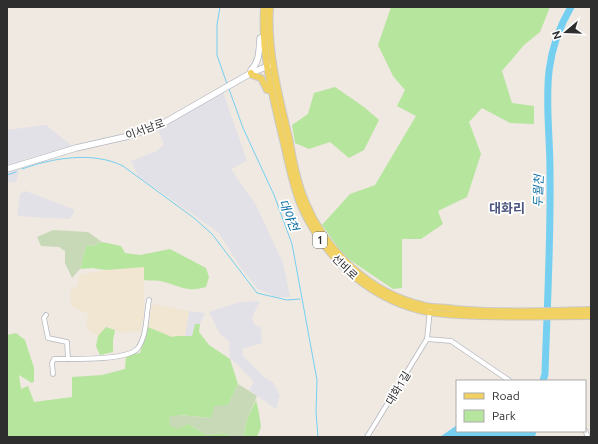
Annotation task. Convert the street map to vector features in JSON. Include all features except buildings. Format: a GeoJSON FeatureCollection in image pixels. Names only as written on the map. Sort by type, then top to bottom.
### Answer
{"type":"FeatureCollection","features":[{"type":"Feature","properties":{"kind":"main road","name":"선비로"},"geometry":{"type":"LineString","coordinates":[[264,7],[263,37],[266,67],[294,183],[302,207],[321,241],[344,268],[363,283],[384,296],[418,310],[430,309],[480,316],[557,313]]}},
{"type":"Feature","properties":{"kind":"main road","name":"선비로"},"geometry":{"type":"LineString","coordinates":[[270,7],[270,33],[273,65],[299,183],[306,203],[319,227],[334,249],[353,269],[376,285],[430,309]]}},
{"type":"Feature","properties":{"kind":"main road"},"geometry":{"type":"LineString","coordinates":[[263,37],[260,38],[259,55],[255,66],[250,70],[252,75],[262,78],[267,90],[271,90]]}},
{"type":"Feature","properties":{"kind":"main road","name":"이서남로"},"geometry":{"type":"LineString","coordinates":[[7,169],[76,148],[129,136],[162,124],[251,73],[273,65]]}},
{"type":"Feature","properties":{"kind":"main road","name":"1"},"geometry":{"type":"LineString","coordinates":[[557,313],[591,310]]}},
{"type":"Feature","properties":{"kind":"main road","name":"1"},"geometry":{"type":"LineString","coordinates":[[557,313],[591,316]]}},
{"type":"Feature","properties":{"kind":"street"},"geometry":{"type":"LineString","coordinates":[[53,374],[52,362],[54,359],[101,359],[132,353],[138,349],[143,337],[149,300]]}},
{"type":"Feature","properties":{"kind":"street","name":"대화1길"},"geometry":{"type":"LineString","coordinates":[[367,437],[427,339],[430,309]]}},
{"type":"Feature","properties":{"kind":"street"},"geometry":{"type":"LineString","coordinates":[[46,315],[44,318],[48,338],[67,342],[68,359]]}},
{"type":"Feature","properties":{"kind":"street"},"geometry":{"type":"LineString","coordinates":[[427,339],[451,341],[509,380]]}},
{"type":"Feature","properties":{"kind":"shaded area"},"geometry":{"type":"Polygon","coordinates":[[[223,92],[247,161],[231,169],[256,205],[283,263],[290,297],[277,297],[258,289],[241,268],[218,232],[138,176],[131,161],[157,151],[164,144],[158,129],[223,92]]]}},
{"type":"Feature","properties":{"kind":"shaded area"},"geometry":{"type":"Polygon","coordinates":[[[46,125],[72,146],[22,160],[16,182],[7,182],[7,130],[46,125]]]}},
{"type":"Feature","properties":{"kind":"shaded area"},"geometry":{"type":"Polygon","coordinates":[[[26,191],[75,210],[70,219],[17,216],[20,194],[26,191]]]}},
{"type":"Feature","properties":{"kind":"shaded area"},"geometry":{"type":"Polygon","coordinates":[[[144,267],[144,315],[140,331],[123,333],[107,327],[98,336],[86,329],[88,314],[71,306],[70,291],[77,286],[80,275],[113,268],[144,267]]]}},
{"type":"Feature","properties":{"kind":"shaded area"},"geometry":{"type":"Polygon","coordinates":[[[260,301],[252,317],[254,324],[261,328],[262,343],[242,349],[243,356],[265,378],[273,382],[280,396],[276,409],[249,390],[254,382],[236,363],[230,359],[229,341],[220,334],[209,312],[240,302],[260,301]]]}},
{"type":"Feature","properties":{"kind":"shaded area"},"geometry":{"type":"Polygon","coordinates":[[[152,304],[189,311],[185,336],[172,338],[148,327],[152,304]]]}},
{"type":"Feature","properties":{"kind":"shaded area"},"geometry":{"type":"Polygon","coordinates":[[[189,311],[205,313],[200,324],[195,324],[192,336],[185,336],[189,311]]]}},
{"type":"Feature","properties":{"kind":"green space"},"geometry":{"type":"Polygon","coordinates":[[[391,7],[550,7],[540,32],[524,45],[502,71],[512,103],[534,106],[534,124],[510,123],[482,108],[469,122],[481,154],[467,197],[438,211],[443,224],[421,239],[402,239],[402,288],[393,289],[344,256],[322,225],[350,194],[375,185],[416,116],[397,106],[405,90],[393,76],[378,45],[391,7]]]}},
{"type":"Feature","properties":{"kind":"green space"},"geometry":{"type":"Polygon","coordinates":[[[335,87],[364,107],[379,120],[364,150],[349,158],[330,142],[309,149],[295,143],[292,125],[308,114],[314,93],[335,87]]]}},
{"type":"Feature","properties":{"kind":"green space"},"geometry":{"type":"Polygon","coordinates":[[[53,230],[88,232],[102,242],[92,246],[86,245],[80,269],[72,278],[65,263],[65,251],[59,247],[41,246],[37,237],[53,230]]]}},
{"type":"Feature","properties":{"kind":"green space"},"geometry":{"type":"Polygon","coordinates":[[[102,242],[121,246],[125,253],[140,255],[170,249],[206,268],[209,277],[206,287],[199,289],[187,289],[160,281],[144,280],[144,267],[106,270],[92,268],[80,269],[86,245],[92,246],[102,242]]]}},
{"type":"Feature","properties":{"kind":"green space"},"geometry":{"type":"Polygon","coordinates":[[[195,324],[200,324],[199,332],[209,345],[230,359],[238,384],[228,405],[211,418],[179,415],[189,424],[206,435],[224,433],[234,437],[7,437],[7,335],[16,333],[25,340],[34,368],[34,381],[32,383],[19,375],[21,389],[28,386],[34,402],[72,397],[72,377],[102,375],[125,369],[126,355],[140,353],[148,327],[172,337],[192,336],[195,324]]]}},
{"type":"Feature","properties":{"kind":"green space"},"geometry":{"type":"Polygon","coordinates":[[[106,327],[115,330],[113,352],[100,355],[96,346],[98,336],[106,327]]]}},
{"type":"Feature","properties":{"kind":"green space"},"geometry":{"type":"Polygon","coordinates":[[[238,384],[257,396],[247,419],[243,437],[231,436],[224,433],[206,435],[189,424],[177,429],[170,426],[169,417],[179,415],[211,418],[214,406],[228,405],[238,384]]]}},
{"type":"Feature","properties":{"kind":"green space"},"geometry":{"type":"Polygon","coordinates":[[[256,400],[261,427],[257,437],[243,437],[247,419],[256,400]]]}},
{"type":"Feature","properties":{"kind":"water"},"geometry":{"type":"Polygon","coordinates":[[[456,426],[456,432],[537,432],[535,436],[545,437],[440,437],[456,426]]]}},
{"type":"Feature","properties":{"kind":"waterway","name":"대야천"},"geometry":{"type":"LineString","coordinates":[[220,7],[217,25],[217,55],[227,84]]}},
{"type":"Feature","properties":{"kind":"waterway","name":"두월천"},"geometry":{"type":"LineString","coordinates":[[543,380],[545,374],[550,223],[550,150],[548,108],[549,68],[553,48],[560,28],[571,7]]}},
{"type":"Feature","properties":{"kind":"waterway","name":"대야천"},"geometry":{"type":"LineString","coordinates":[[229,89],[243,128],[274,195],[292,244],[317,380],[316,412],[318,437]]}},
{"type":"Feature","properties":{"kind":"waterway"},"geometry":{"type":"LineString","coordinates":[[22,169],[59,159],[86,157],[111,161],[123,166],[194,218],[212,234],[257,293],[287,300],[300,299]]}},
{"type":"Feature","properties":{"kind":"waterway"},"geometry":{"type":"LineString","coordinates":[[7,175],[16,172]]}},
{"type":"Feature","properties":{"kind":"district","name":"대화리"},"geometry":{"type":"Point","coordinates":[507,208]}}]}
